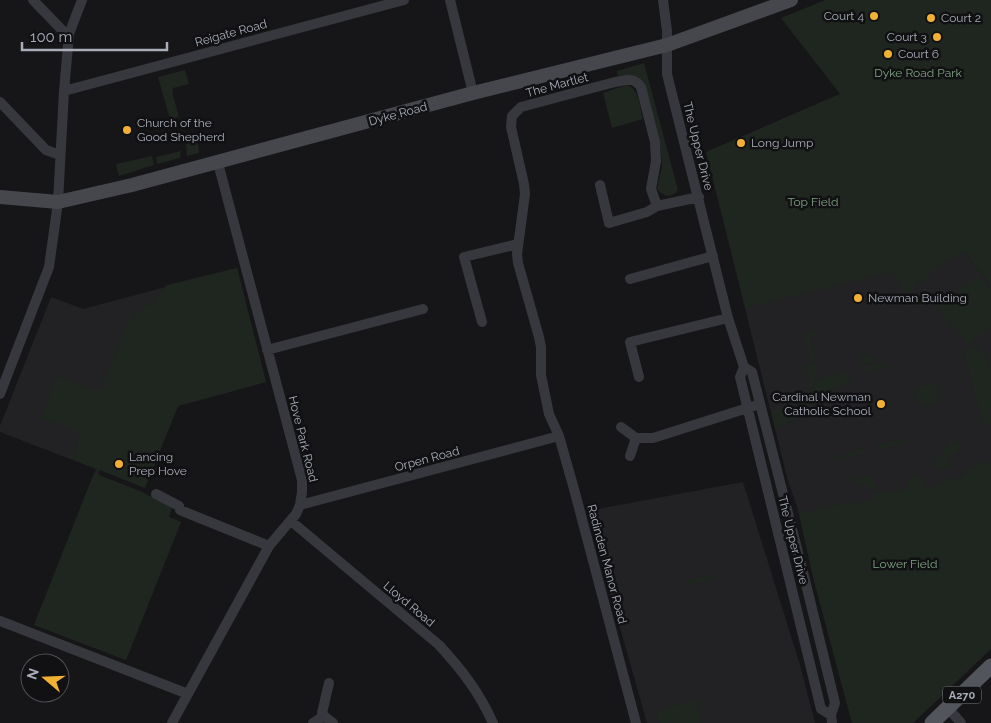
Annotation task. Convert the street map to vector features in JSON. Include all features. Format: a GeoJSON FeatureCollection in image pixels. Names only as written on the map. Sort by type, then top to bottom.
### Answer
{"type":"FeatureCollection","features":[{"type":"Feature","properties":{"kind":"main road","name":"A270"},"geometry":{"type":"LineString","coordinates":[[932,723],[991,666]]}},
{"type":"Feature","properties":{"kind":"street"},"geometry":{"type":"LineString","coordinates":[[33,0],[63,31],[69,34]]}},
{"type":"Feature","properties":{"kind":"street"},"geometry":{"type":"LineString","coordinates":[[0,394],[49,267],[58,202],[69,34],[82,0]]}},
{"type":"Feature","properties":{"kind":"street"},"geometry":{"type":"LineString","coordinates":[[77,16],[87,0]]}},
{"type":"Feature","properties":{"kind":"street","name":"Reigate Road"},"geometry":{"type":"LineString","coordinates":[[64,91],[404,0]]}},
{"type":"Feature","properties":{"kind":"street"},"geometry":{"type":"LineString","coordinates":[[450,0],[473,93]]}},
{"type":"Feature","properties":{"kind":"street","name":"The Upper Drive"},"geometry":{"type":"LineString","coordinates":[[664,0],[668,74],[728,318],[744,367],[740,377],[821,709],[832,719]]}},
{"type":"Feature","properties":{"kind":"street","name":"Dyke Road"},"geometry":{"type":"LineString","coordinates":[[0,198],[58,202],[218,163],[473,93],[667,45],[791,0]]}},
{"type":"Feature","properties":{"kind":"street","name":"The Martlet"},"geometry":{"type":"LineString","coordinates":[[549,414],[541,375],[541,347],[518,263],[518,244],[525,194],[510,121],[516,110],[625,80],[631,79],[638,82],[641,87],[655,142],[656,161],[651,189],[657,206]]}},
{"type":"Feature","properties":{"kind":"street"},"geometry":{"type":"LineString","coordinates":[[0,102],[46,150],[60,155]]}},
{"type":"Feature","properties":{"kind":"street","name":"Hove Park Road"},"geometry":{"type":"LineString","coordinates":[[172,723],[269,546],[291,521],[300,506],[302,492],[302,480],[218,163]]}},
{"type":"Feature","properties":{"kind":"street"},"geometry":{"type":"LineString","coordinates":[[600,185],[609,223],[647,212],[657,206],[698,197]]}},
{"type":"Feature","properties":{"kind":"street"},"geometry":{"type":"LineString","coordinates":[[482,322],[464,257],[518,244]]}},
{"type":"Feature","properties":{"kind":"street"},"geometry":{"type":"LineString","coordinates":[[630,279],[714,256]]}},
{"type":"Feature","properties":{"kind":"street"},"geometry":{"type":"LineString","coordinates":[[267,350],[423,309]]}},
{"type":"Feature","properties":{"kind":"street"},"geometry":{"type":"LineString","coordinates":[[640,377],[630,342],[728,318]]}},
{"type":"Feature","properties":{"kind":"street","name":"The Upper Drive"},"geometry":{"type":"LineString","coordinates":[[744,367],[752,372],[835,703],[832,719]]}},
{"type":"Feature","properties":{"kind":"street"},"geometry":{"type":"LineString","coordinates":[[621,427],[636,438],[653,438],[760,404]]}},
{"type":"Feature","properties":{"kind":"street","name":"Radinden Manor Road"},"geometry":{"type":"LineString","coordinates":[[549,414],[560,436],[636,723]]}},
{"type":"Feature","properties":{"kind":"street","name":"Orpen Road"},"geometry":{"type":"LineString","coordinates":[[300,506],[560,436]]}},
{"type":"Feature","properties":{"kind":"street"},"geometry":{"type":"LineString","coordinates":[[630,456],[636,438]]}},
{"type":"Feature","properties":{"kind":"street"},"geometry":{"type":"LineString","coordinates":[[156,494],[179,506],[180,510],[269,546]]}},
{"type":"Feature","properties":{"kind":"street","name":"Lloyd Road"},"geometry":{"type":"LineString","coordinates":[[291,521],[439,645],[458,665],[482,698],[493,723]]}},
{"type":"Feature","properties":{"kind":"street"},"geometry":{"type":"LineString","coordinates":[[0,622],[188,694]]}},
{"type":"Feature","properties":{"kind":"street"},"geometry":{"type":"LineString","coordinates":[[329,683],[322,711],[324,716],[333,723]]}},
{"type":"Feature","properties":{"kind":"street"},"geometry":{"type":"LineString","coordinates":[[948,708],[961,723]]}},
{"type":"Feature","properties":{"kind":"street"},"geometry":{"type":"LineString","coordinates":[[313,723],[324,716]]}},
{"type":"Feature","properties":{"kind":"shaded area","name":"Cardinal Newman Catholic School"},"geometry":{"type":"Polygon","coordinates":[[[840,94],[991,286],[991,649],[913,723],[852,723],[813,577],[798,510],[788,481],[706,152],[840,94]]]}},
{"type":"Feature","properties":{"kind":"shaded area","name":"Lancing Prep Hove"},"geometry":{"type":"Polygon","coordinates":[[[237,268],[266,382],[178,406],[145,488],[100,470],[94,486],[181,522],[126,660],[34,625],[96,469],[0,432],[0,426],[51,297],[83,309],[237,268]]]}},
{"type":"Feature","properties":{"kind":"shaded area"},"geometry":{"type":"Polygon","coordinates":[[[743,482],[800,665],[815,723],[647,723],[587,511],[743,482]]]}},
{"type":"Feature","properties":{"kind":"green space"},"geometry":{"type":"Polygon","coordinates":[[[825,0],[991,0],[991,286],[964,252],[945,262],[907,294],[891,272],[746,308],[706,152],[840,94],[781,18],[825,0]]]}},
{"type":"Feature","properties":{"kind":"green space"},"geometry":{"type":"Polygon","coordinates":[[[644,63],[678,190],[670,196],[662,194],[657,189],[662,166],[660,143],[645,84],[633,76],[618,76],[617,71],[644,63]]]}},
{"type":"Feature","properties":{"kind":"green space"},"geometry":{"type":"Polygon","coordinates":[[[185,70],[189,84],[173,88],[172,92],[179,117],[170,119],[158,77],[185,70]]]}},
{"type":"Feature","properties":{"kind":"green space"},"geometry":{"type":"Polygon","coordinates":[[[626,85],[634,90],[636,94],[643,119],[612,128],[603,93],[626,85]]]}},
{"type":"Feature","properties":{"kind":"green space"},"geometry":{"type":"Polygon","coordinates":[[[189,141],[198,143],[199,153],[187,156],[186,145],[189,141]]]}},
{"type":"Feature","properties":{"kind":"green space"},"geometry":{"type":"Polygon","coordinates":[[[181,151],[180,158],[157,164],[156,157],[181,151]]]}},
{"type":"Feature","properties":{"kind":"green space"},"geometry":{"type":"Polygon","coordinates":[[[152,156],[154,165],[119,176],[116,164],[152,156]]]}},
{"type":"Feature","properties":{"kind":"green space"},"geometry":{"type":"Polygon","coordinates":[[[237,268],[266,382],[178,406],[145,488],[72,459],[81,433],[41,418],[57,376],[98,391],[102,387],[127,324],[145,306],[151,305],[167,285],[237,268]]]}},
{"type":"Feature","properties":{"kind":"green space"},"geometry":{"type":"Polygon","coordinates":[[[978,275],[991,291],[991,327],[968,345],[937,307],[978,275]]]}},
{"type":"Feature","properties":{"kind":"green space"},"geometry":{"type":"Polygon","coordinates":[[[813,329],[816,335],[810,339],[817,371],[812,390],[817,379],[848,372],[851,384],[807,396],[812,391],[805,366],[812,362],[804,335],[813,329]]]}},
{"type":"Feature","properties":{"kind":"green space"},"geometry":{"type":"Polygon","coordinates":[[[975,344],[991,366],[991,420],[984,427],[964,352],[975,344]]]}},
{"type":"Feature","properties":{"kind":"green space"},"geometry":{"type":"Polygon","coordinates":[[[872,353],[874,361],[861,365],[859,356],[872,353]]]}},
{"type":"Feature","properties":{"kind":"green space"},"geometry":{"type":"Polygon","coordinates":[[[884,362],[885,366],[891,364],[892,366],[863,373],[862,368],[884,362]]]}},
{"type":"Feature","properties":{"kind":"green space"},"geometry":{"type":"Polygon","coordinates":[[[935,383],[938,397],[935,405],[924,407],[918,399],[912,396],[917,394],[915,388],[935,383]]]}},
{"type":"Feature","properties":{"kind":"green space"},"geometry":{"type":"Polygon","coordinates":[[[807,403],[808,413],[791,423],[787,407],[807,403]]]}},
{"type":"Feature","properties":{"kind":"green space"},"geometry":{"type":"Polygon","coordinates":[[[784,408],[788,424],[775,428],[772,411],[784,408]]]}},
{"type":"Feature","properties":{"kind":"green space"},"geometry":{"type":"Polygon","coordinates":[[[902,439],[903,444],[880,450],[873,446],[902,439]]]}},
{"type":"Feature","properties":{"kind":"green space"},"geometry":{"type":"Polygon","coordinates":[[[957,442],[961,448],[948,459],[952,464],[943,471],[937,468],[935,464],[936,459],[947,444],[957,442]]]}},
{"type":"Feature","properties":{"kind":"green space"},"geometry":{"type":"Polygon","coordinates":[[[863,448],[863,453],[843,459],[833,460],[832,458],[863,448]]]}},
{"type":"Feature","properties":{"kind":"green space","name":"Lower Field"},"geometry":{"type":"Polygon","coordinates":[[[979,461],[991,464],[991,649],[913,723],[852,723],[813,577],[799,514],[823,507],[874,500],[872,494],[906,490],[909,479],[918,474],[925,480],[924,491],[953,476],[957,481],[979,461]]]}},
{"type":"Feature","properties":{"kind":"green space"},"geometry":{"type":"Polygon","coordinates":[[[94,473],[140,491],[172,507],[169,517],[181,522],[126,660],[34,625],[94,473]]]}},
{"type":"Feature","properties":{"kind":"green space"},"geometry":{"type":"Polygon","coordinates":[[[855,474],[857,479],[872,475],[876,488],[870,489],[869,486],[850,483],[855,474]]]}},
{"type":"Feature","properties":{"kind":"green space"},"geometry":{"type":"Polygon","coordinates":[[[717,577],[715,580],[703,583],[686,585],[683,583],[694,579],[717,577]]]}},
{"type":"Feature","properties":{"kind":"green space"},"geometry":{"type":"Polygon","coordinates":[[[696,700],[702,723],[659,723],[656,711],[696,700]]]}},
{"type":"Feature","properties":{"kind":"place","name":"Court 4"},"geometry":{"type":"Point","coordinates":[874,16]}},
{"type":"Feature","properties":{"kind":"place","name":"Court 2"},"geometry":{"type":"Point","coordinates":[931,18]}},
{"type":"Feature","properties":{"kind":"place","name":"Court 3"},"geometry":{"type":"Point","coordinates":[937,37]}},
{"type":"Feature","properties":{"kind":"place","name":"Court 6"},"geometry":{"type":"Point","coordinates":[888,54]}},
{"type":"Feature","properties":{"kind":"place","name":"Church of the Good Shepherd"},"geometry":{"type":"Point","coordinates":[127,130]}},
{"type":"Feature","properties":{"kind":"place","name":"Long Jump"},"geometry":{"type":"Point","coordinates":[741,143]}},
{"type":"Feature","properties":{"kind":"place","name":"Newman Building"},"geometry":{"type":"Point","coordinates":[858,298]}},
{"type":"Feature","properties":{"kind":"place","name":"Cardinal Newman Catholic School"},"geometry":{"type":"Point","coordinates":[881,404]}},
{"type":"Feature","properties":{"kind":"place","name":"Lancing Prep Hove"},"geometry":{"type":"Point","coordinates":[119,464]}},
{"type":"Feature","properties":{"kind":"park label","name":"Dyke Road Park"},"geometry":{"type":"Point","coordinates":[918,73]}},
{"type":"Feature","properties":{"kind":"park label","name":"Top Field"},"geometry":{"type":"Point","coordinates":[813,202]}}]}
